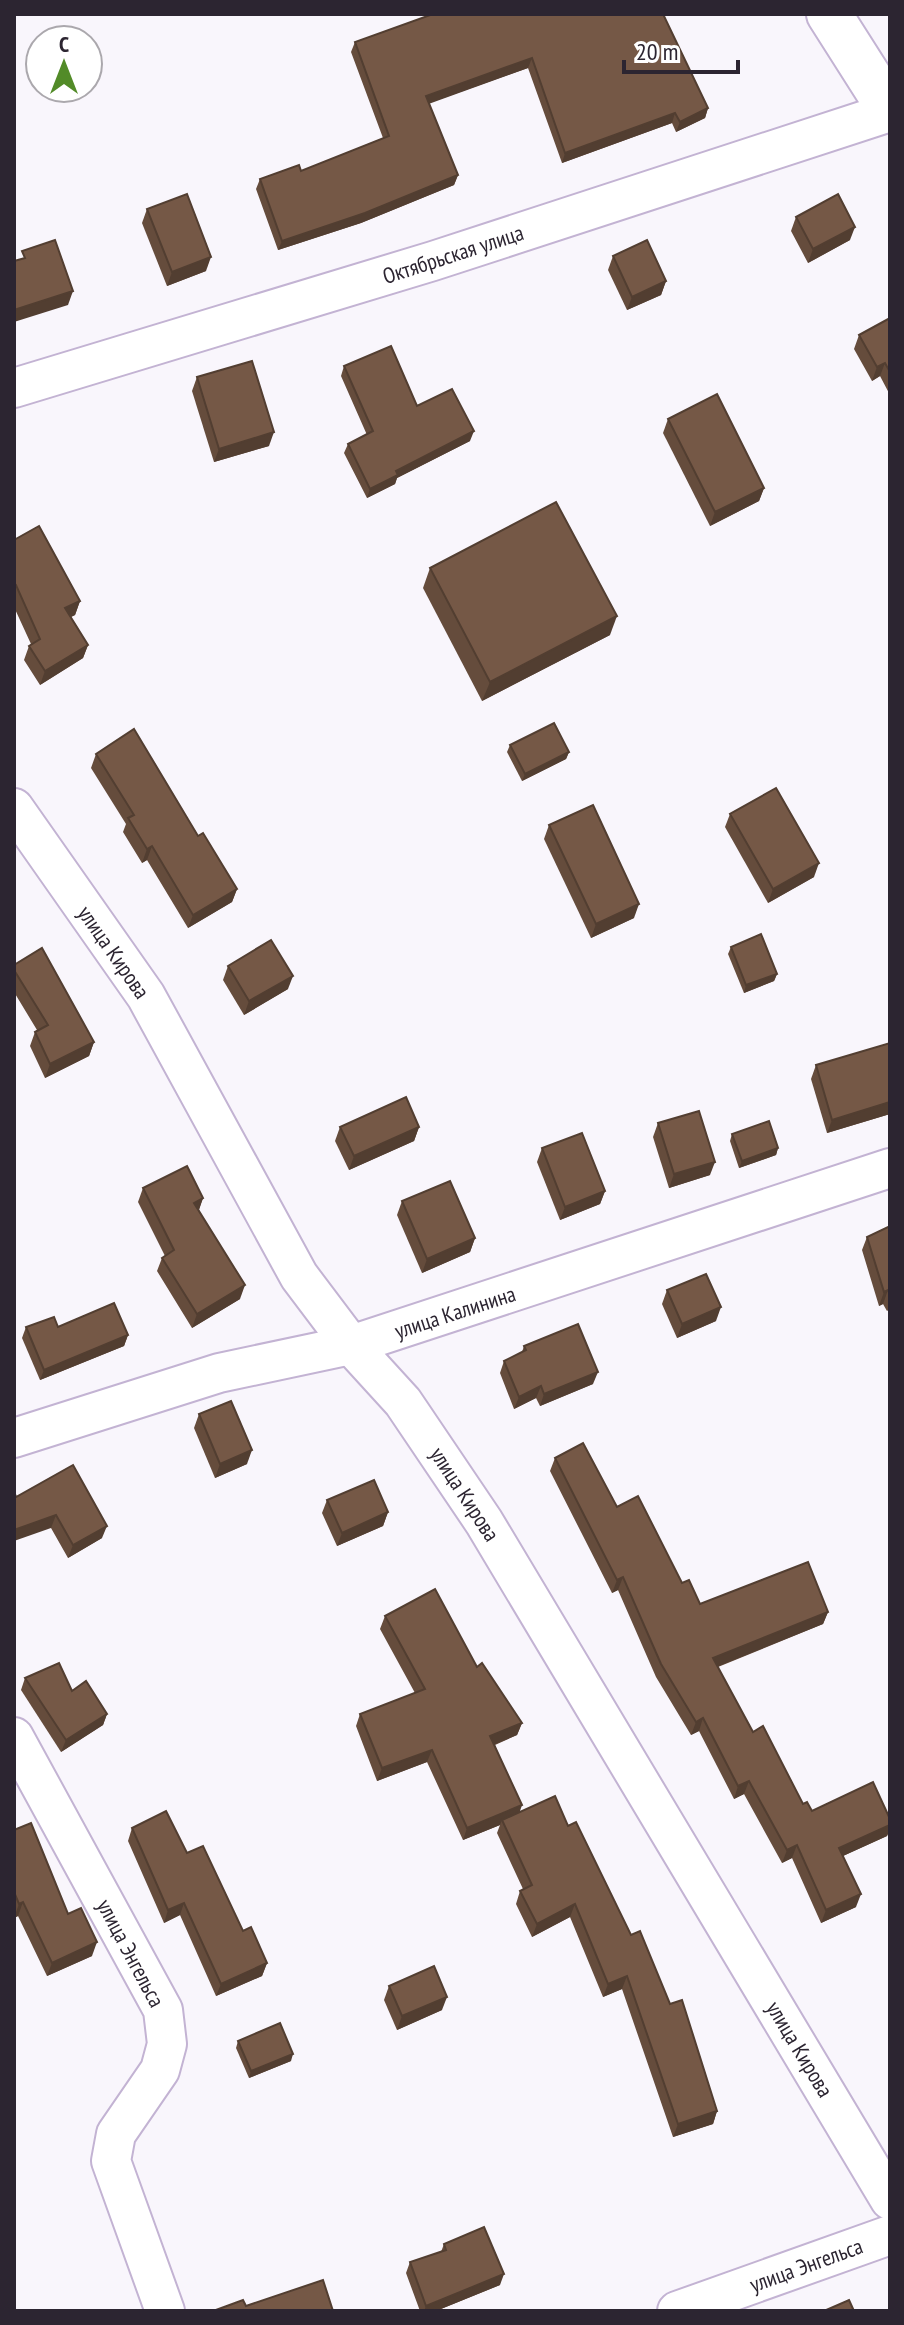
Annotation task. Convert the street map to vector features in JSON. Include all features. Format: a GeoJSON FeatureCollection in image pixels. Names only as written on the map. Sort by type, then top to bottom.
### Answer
{"type":"FeatureCollection","features":[{"type":"Feature","properties":{"kind":"main road"},"geometry":{"type":"LineString","coordinates":[[829,14],[890,111]]}},
{"type":"Feature","properties":{"kind":"street","name":"Октябрьская улица"},"geometry":{"type":"LineString","coordinates":[[14,388],[433,261],[890,111]]}},
{"type":"Feature","properties":{"kind":"street","name":"улица Кирова"},"geometry":{"type":"LineString","coordinates":[[14,808],[146,996],[299,1276],[351,1345],[403,1402],[484,1522],[890,2200]]}},
{"type":"Feature","properties":{"kind":"street","name":"улица Калинина"},"geometry":{"type":"LineString","coordinates":[[14,1438],[219,1373],[351,1345],[890,1168]]}},
{"type":"Feature","properties":{"kind":"street","name":"улица Энгельса"},"geometry":{"type":"LineString","coordinates":[[14,1737],[163,2010],[167,2044],[160,2070],[116,2134],[111,2161],[165,2311]]}},
{"type":"Feature","properties":{"kind":"street","name":"улица Энгельса"},"geometry":{"type":"LineString","coordinates":[[677,2311],[890,2235]]}},
{"type":"Feature","properties":{"kind":"building"},"geometry":{"type":"Polygon","coordinates":[[[433,14],[663,14],[708,108],[680,122],[675,113],[565,153],[532,58],[426,96],[458,175],[365,213],[282,241],[260,179],[299,165],[301,171],[389,136],[355,42],[433,14]]]}},
{"type":"Feature","properties":{"kind":"building"},"geometry":{"type":"Polygon","coordinates":[[[187,194],[211,257],[172,272],[147,209],[187,194]]]}},
{"type":"Feature","properties":{"kind":"building"},"geometry":{"type":"Polygon","coordinates":[[[838,194],[855,227],[813,249],[796,217],[838,194]]]}},
{"type":"Feature","properties":{"kind":"building"},"geometry":{"type":"Polygon","coordinates":[[[55,240],[73,291],[14,310],[14,261],[25,258],[22,251],[55,240]]]}},
{"type":"Feature","properties":{"kind":"building"},"geometry":{"type":"Polygon","coordinates":[[[647,240],[666,281],[632,297],[613,256],[647,240]]]}},
{"type":"Feature","properties":{"kind":"building"},"geometry":{"type":"Polygon","coordinates":[[[890,318],[890,372],[885,363],[877,367],[859,335],[890,318]]]}},
{"type":"Feature","properties":{"kind":"building"},"geometry":{"type":"Polygon","coordinates":[[[391,346],[417,406],[452,389],[474,431],[396,471],[398,475],[370,489],[348,444],[373,431],[344,366],[391,346]]]}},
{"type":"Feature","properties":{"kind":"building"},"geometry":{"type":"Polygon","coordinates":[[[252,361],[274,432],[219,449],[197,377],[252,361]]]}},
{"type":"Feature","properties":{"kind":"building"},"geometry":{"type":"Polygon","coordinates":[[[717,394],[764,488],[715,512],[668,419],[717,394]]]}},
{"type":"Feature","properties":{"kind":"building"},"geometry":{"type":"Polygon","coordinates":[[[556,502],[617,616],[490,682],[430,568],[556,502]]]}},
{"type":"Feature","properties":{"kind":"building"},"geometry":{"type":"Polygon","coordinates":[[[39,526],[80,601],[65,608],[88,645],[45,671],[29,646],[40,639],[14,586],[14,540],[39,526]]]}},
{"type":"Feature","properties":{"kind":"building"},"geometry":{"type":"Polygon","coordinates":[[[554,723],[569,752],[525,774],[510,745],[554,723]]]}},
{"type":"Feature","properties":{"kind":"building"},"geometry":{"type":"Polygon","coordinates":[[[134,729],[198,836],[203,833],[237,889],[193,915],[152,846],[147,849],[128,818],[134,815],[96,754],[134,729]]]}},
{"type":"Feature","properties":{"kind":"building"},"geometry":{"type":"Polygon","coordinates":[[[776,788],[819,863],[773,889],[730,814],[776,788]]]}},
{"type":"Feature","properties":{"kind":"building"},"geometry":{"type":"Polygon","coordinates":[[[593,805],[639,904],[596,924],[549,825],[593,805]]]}},
{"type":"Feature","properties":{"kind":"building"},"geometry":{"type":"Polygon","coordinates":[[[761,934],[777,974],[746,985],[731,947],[761,934]]]}},
{"type":"Feature","properties":{"kind":"building"},"geometry":{"type":"Polygon","coordinates":[[[271,940],[293,976],[249,1001],[228,966],[271,940]]]}},
{"type":"Feature","properties":{"kind":"building"},"geometry":{"type":"Polygon","coordinates":[[[42,948],[94,1042],[50,1064],[35,1032],[48,1025],[14,970],[14,965],[42,948]]]}},
{"type":"Feature","properties":{"kind":"building"},"geometry":{"type":"Polygon","coordinates":[[[890,1043],[890,1102],[832,1120],[816,1065],[890,1043]]]}},
{"type":"Feature","properties":{"kind":"building"},"geometry":{"type":"Polygon","coordinates":[[[406,1097],[419,1127],[354,1156],[340,1127],[406,1097]]]}},
{"type":"Feature","properties":{"kind":"building"},"geometry":{"type":"Polygon","coordinates":[[[699,1111],[715,1162],[674,1174],[658,1123],[699,1111]]]}},
{"type":"Feature","properties":{"kind":"building"},"geometry":{"type":"Polygon","coordinates":[[[769,1121],[778,1148],[742,1161],[732,1134],[769,1121]]]}},
{"type":"Feature","properties":{"kind":"building"},"geometry":{"type":"Polygon","coordinates":[[[582,1133],[605,1191],[565,1207],[542,1148],[582,1133]]]}},
{"type":"Feature","properties":{"kind":"building"},"geometry":{"type":"Polygon","coordinates":[[[187,1166],[203,1198],[194,1203],[245,1285],[197,1314],[162,1258],[174,1250],[143,1188],[187,1166]]]}},
{"type":"Feature","properties":{"kind":"building"},"geometry":{"type":"Polygon","coordinates":[[[450,1181],[475,1238],[427,1259],[402,1201],[450,1181]]]}},
{"type":"Feature","properties":{"kind":"building"},"geometry":{"type":"Polygon","coordinates":[[[890,1226],[890,1294],[888,1290],[884,1292],[867,1237],[890,1226]]]}},
{"type":"Feature","properties":{"kind":"building"},"geometry":{"type":"Polygon","coordinates":[[[706,1274],[721,1307],[682,1324],[667,1290],[706,1274]]]}},
{"type":"Feature","properties":{"kind":"building"},"geometry":{"type":"Polygon","coordinates":[[[114,1303],[128,1335],[44,1370],[26,1327],[54,1317],[58,1327],[114,1303]]]}},
{"type":"Feature","properties":{"kind":"building"},"geometry":{"type":"Polygon","coordinates":[[[578,1324],[598,1372],[544,1394],[541,1386],[519,1397],[504,1361],[526,1350],[524,1346],[578,1324]]]}},
{"type":"Feature","properties":{"kind":"building"},"geometry":{"type":"Polygon","coordinates":[[[231,1401],[252,1450],[220,1464],[199,1414],[231,1401]]]}},
{"type":"Feature","properties":{"kind":"building"},"geometry":{"type":"Polygon","coordinates":[[[583,1443],[617,1507],[638,1496],[682,1583],[689,1580],[700,1604],[808,1562],[828,1612],[713,1658],[753,1732],[763,1726],[803,1804],[807,1802],[812,1811],[873,1782],[890,1825],[839,1848],[861,1894],[826,1910],[797,1845],[787,1850],[749,1781],[738,1786],[703,1718],[696,1722],[661,1664],[623,1577],[617,1580],[555,1458],[583,1443]]]}},
{"type":"Feature","properties":{"kind":"building"},"geometry":{"type":"Polygon","coordinates":[[[73,1465],[107,1526],[73,1545],[56,1515],[14,1530],[14,1491],[16,1497],[73,1465]]]}},
{"type":"Feature","properties":{"kind":"building"},"geometry":{"type":"Polygon","coordinates":[[[374,1480],[388,1512],[342,1533],[327,1500],[374,1480]]]}},
{"type":"Feature","properties":{"kind":"building"},"geometry":{"type":"Polygon","coordinates":[[[435,1589],[477,1667],[482,1663],[522,1723],[490,1736],[522,1805],[467,1828],[432,1750],[382,1768],[360,1714],[425,1689],[385,1616],[435,1589]]]}},
{"type":"Feature","properties":{"kind":"building"},"geometry":{"type":"Polygon","coordinates":[[[59,1663],[72,1691],[86,1681],[107,1714],[66,1740],[25,1678],[59,1663]]]}},
{"type":"Feature","properties":{"kind":"building"},"geometry":{"type":"Polygon","coordinates":[[[555,1796],[568,1826],[576,1822],[631,1935],[640,1931],[670,2004],[682,2000],[717,2111],[678,2124],[627,1976],[608,1984],[575,1904],[537,1924],[520,1891],[532,1885],[502,1820],[555,1796]]]}},
{"type":"Feature","properties":{"kind":"building"},"geometry":{"type":"Polygon","coordinates":[[[166,1811],[187,1853],[203,1846],[243,1931],[251,1927],[267,1963],[221,1984],[184,1903],[168,1910],[132,1828],[166,1811]]]}},
{"type":"Feature","properties":{"kind":"building"},"geometry":{"type":"Polygon","coordinates":[[[31,1823],[68,1914],[81,1908],[97,1942],[52,1963],[23,1902],[19,1904],[14,1892],[14,1830],[31,1823]]]}},
{"type":"Feature","properties":{"kind":"building"},"geometry":{"type":"Polygon","coordinates":[[[434,1966],[447,1997],[402,2016],[389,1986],[434,1966]]]}},
{"type":"Feature","properties":{"kind":"building"},"geometry":{"type":"Polygon","coordinates":[[[280,2023],[293,2054],[251,2071],[238,2041],[280,2023]]]}},
{"type":"Feature","properties":{"kind":"building"},"geometry":{"type":"Polygon","coordinates":[[[484,2227],[504,2274],[426,2306],[410,2262],[446,2250],[444,2244],[484,2227]]]}},
{"type":"Feature","properties":{"kind":"building"},"geometry":{"type":"Polygon","coordinates":[[[323,2280],[333,2311],[216,2310],[243,2300],[246,2306],[323,2280]]]}},
{"type":"Feature","properties":{"kind":"building"},"geometry":{"type":"Polygon","coordinates":[[[849,2300],[854,2311],[824,2311],[849,2300]]]}}]}
